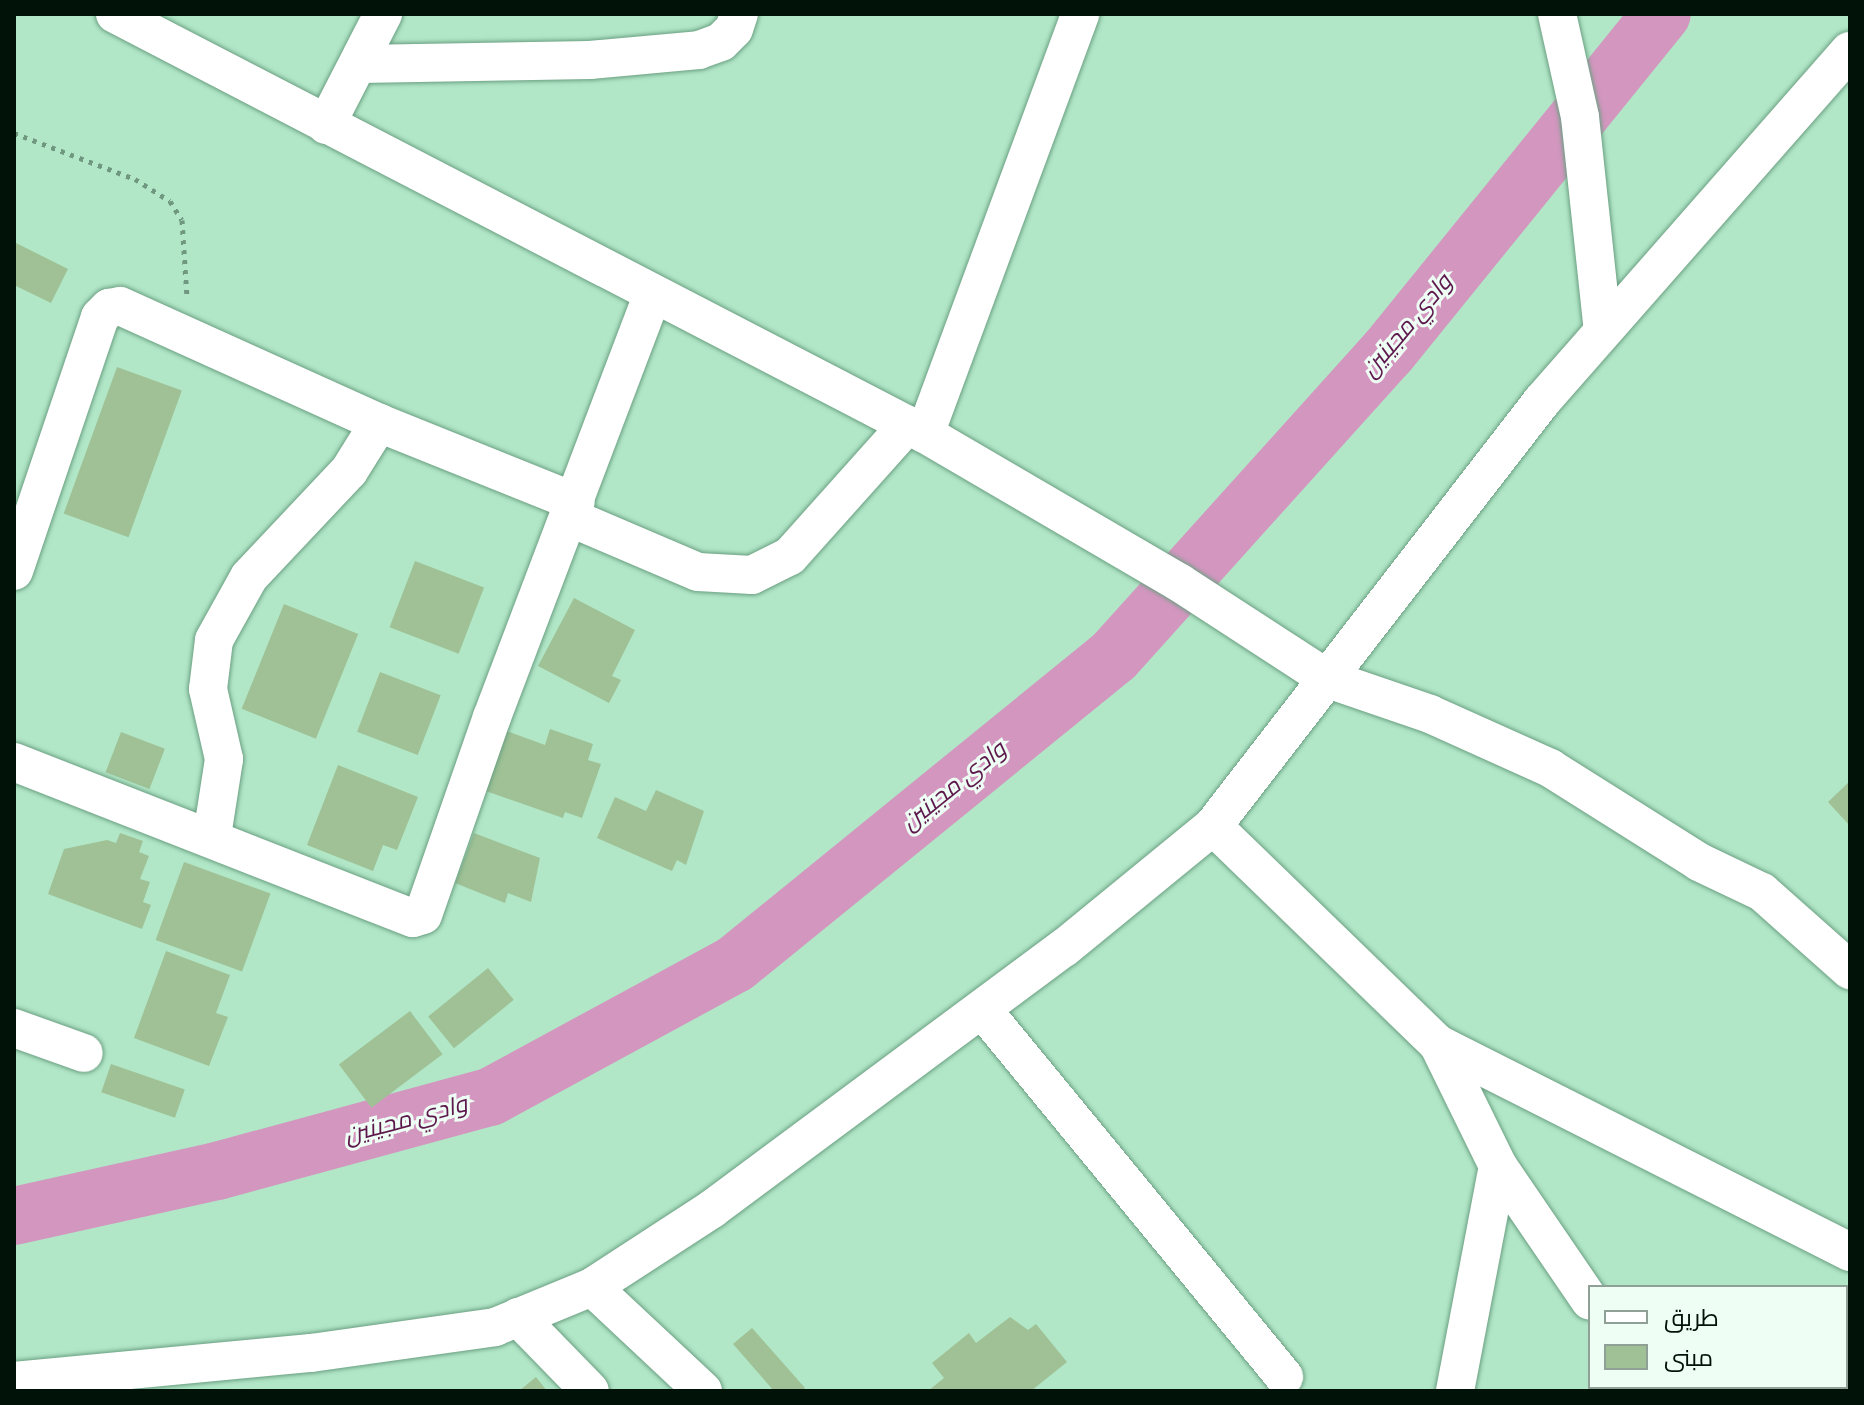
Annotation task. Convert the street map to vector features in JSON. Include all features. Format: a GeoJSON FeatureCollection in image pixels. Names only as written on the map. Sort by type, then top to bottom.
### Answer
{"type":"FeatureCollection","features":[{"type":"Feature","properties":{"kind":"street"},"geometry":{"type":"LineString","coordinates":[[115,14],[652,295],[916,429],[1180,583],[1328,679],[1430,714],[1550,768],[1699,862],[1762,892],[1850,970]]}},
{"type":"Feature","properties":{"kind":"street"},"geometry":{"type":"LineString","coordinates":[[326,125],[383,14]]}},
{"type":"Feature","properties":{"kind":"street"},"geometry":{"type":"LineString","coordinates":[[360,64],[590,60],[699,50],[721,42],[734,29],[739,14]]}},
{"type":"Feature","properties":{"kind":"street"},"geometry":{"type":"LineString","coordinates":[[14,571],[25,492],[100,317],[120,306],[573,509],[698,572],[752,575],[790,556],[916,429],[1080,14]]}},
{"type":"Feature","properties":{"kind":"street"},"geometry":{"type":"LineString","coordinates":[[1557,14],[1580,117],[1603,331]]}},
{"type":"Feature","properties":{"kind":"street"},"geometry":{"type":"LineString","coordinates":[[14,1381],[311,1353],[495,1327],[592,1287],[712,1209],[982,1009],[1213,826],[1542,401],[1850,51]]}},
{"type":"Feature","properties":{"kind":"street"},"geometry":{"type":"LineString","coordinates":[[14,762],[212,836],[413,918],[423,915],[652,295]]}},
{"type":"Feature","properties":{"kind":"street"},"geometry":{"type":"LineString","coordinates":[[212,836],[224,759],[208,689],[214,640],[249,577],[349,471],[379,423]]}},
{"type":"Feature","properties":{"kind":"street"},"geometry":{"type":"LineString","coordinates":[[1213,826],[1438,1044],[1850,1252]]}},
{"type":"Feature","properties":{"kind":"street"},"geometry":{"type":"LineString","coordinates":[[982,1009],[1282,1386]]}},
{"type":"Feature","properties":{"kind":"street"},"geometry":{"type":"LineString","coordinates":[[14,1028],[84,1053]]}},
{"type":"Feature","properties":{"kind":"street"},"geometry":{"type":"LineString","coordinates":[[1438,1044],[1498,1166],[1588,1298]]}},
{"type":"Feature","properties":{"kind":"street"},"geometry":{"type":"LineString","coordinates":[[1455,1391],[1498,1166]]}},
{"type":"Feature","properties":{"kind":"street"},"geometry":{"type":"LineString","coordinates":[[592,1287],[703,1391]]}},
{"type":"Feature","properties":{"kind":"street"},"geometry":{"type":"LineString","coordinates":[[518,1317],[590,1391]]}},
{"type":"Feature","properties":{"kind":"path"},"geometry":{"type":"LineString","coordinates":[[14,133],[135,179],[170,201],[182,220],[187,258],[186,334]]}},
{"type":"Feature","properties":{"kind":"building"},"geometry":{"type":"Polygon","coordinates":[[[14,242],[68,269],[51,303],[14,285],[14,242]]]}},
{"type":"Feature","properties":{"kind":"building"},"geometry":{"type":"Polygon","coordinates":[[[117,367],[182,391],[128,537],[64,514],[117,367]]]}},
{"type":"Feature","properties":{"kind":"building"},"geometry":{"type":"Polygon","coordinates":[[[415,561],[484,588],[459,654],[390,627],[415,561]]]}},
{"type":"Feature","properties":{"kind":"building"},"geometry":{"type":"Polygon","coordinates":[[[574,598],[635,630],[612,676],[621,680],[609,703],[538,666],[574,598]]]}},
{"type":"Feature","properties":{"kind":"building"},"geometry":{"type":"Polygon","coordinates":[[[284,604],[358,634],[316,739],[242,709],[284,604]]]}},
{"type":"Feature","properties":{"kind":"building"},"geometry":{"type":"Polygon","coordinates":[[[380,672],[441,695],[418,755],[357,732],[380,672]]]}},
{"type":"Feature","properties":{"kind":"building"},"geometry":{"type":"Polygon","coordinates":[[[498,728],[545,745],[550,729],[593,744],[588,760],[601,764],[582,818],[565,812],[563,818],[477,788],[498,728]]]}},
{"type":"Feature","properties":{"kind":"building"},"geometry":{"type":"Polygon","coordinates":[[[121,732],[165,749],[149,789],[106,772],[121,732]]]}},
{"type":"Feature","properties":{"kind":"building"},"geometry":{"type":"Polygon","coordinates":[[[338,765],[418,797],[397,850],[383,845],[373,871],[307,845],[338,765]]]}},
{"type":"Feature","properties":{"kind":"building"},"geometry":{"type":"Polygon","coordinates":[[[1850,781],[1850,826],[1828,802],[1850,781]]]}},
{"type":"Feature","properties":{"kind":"building"},"geometry":{"type":"Polygon","coordinates":[[[656,790],[704,811],[686,865],[677,860],[672,871],[597,838],[615,797],[646,811],[656,790]]]}},
{"type":"Feature","properties":{"kind":"building"},"geometry":{"type":"Polygon","coordinates":[[[120,833],[143,841],[139,852],[149,856],[140,879],[150,882],[143,902],[151,905],[142,929],[48,894],[64,849],[107,840],[116,843],[120,833]]]}},
{"type":"Feature","properties":{"kind":"building"},"geometry":{"type":"Polygon","coordinates":[[[474,833],[540,858],[531,902],[508,893],[505,903],[455,883],[474,833]]]}},
{"type":"Feature","properties":{"kind":"building"},"geometry":{"type":"Polygon","coordinates":[[[184,862],[270,893],[242,971],[156,940],[184,862]]]}},
{"type":"Feature","properties":{"kind":"building"},"geometry":{"type":"Polygon","coordinates":[[[166,951],[230,975],[216,1013],[228,1017],[209,1066],[134,1038],[166,951]]]}},
{"type":"Feature","properties":{"kind":"building"},"geometry":{"type":"Polygon","coordinates":[[[488,968],[514,1000],[454,1048],[428,1016],[488,968]]]}},
{"type":"Feature","properties":{"kind":"building"},"geometry":{"type":"Polygon","coordinates":[[[410,1011],[442,1054],[371,1108],[339,1065],[410,1011]]]}},
{"type":"Feature","properties":{"kind":"building"},"geometry":{"type":"Polygon","coordinates":[[[111,1064],[185,1089],[175,1118],[101,1092],[111,1064]]]}},
{"type":"Feature","properties":{"kind":"building"},"geometry":{"type":"Polygon","coordinates":[[[1010,1317],[1028,1330],[1036,1324],[1067,1362],[1031,1391],[928,1391],[944,1378],[932,1363],[969,1333],[976,1343],[1010,1317]]]}},
{"type":"Feature","properties":{"kind":"building"},"geometry":{"type":"Polygon","coordinates":[[[752,1328],[805,1388],[802,1391],[774,1391],[733,1344],[752,1328]]]}},
{"type":"Feature","properties":{"kind":"building"},"geometry":{"type":"Polygon","coordinates":[[[536,1377],[547,1391],[519,1391],[536,1377]]]}},
{"type":"Feature","properties":{"kind":"waterway","name":"وادي مجينين"},"geometry":{"type":"LineString","coordinates":[[14,1216],[217,1171],[490,1097],[735,964],[1114,656],[1388,352],[1662,14]]}}]}
